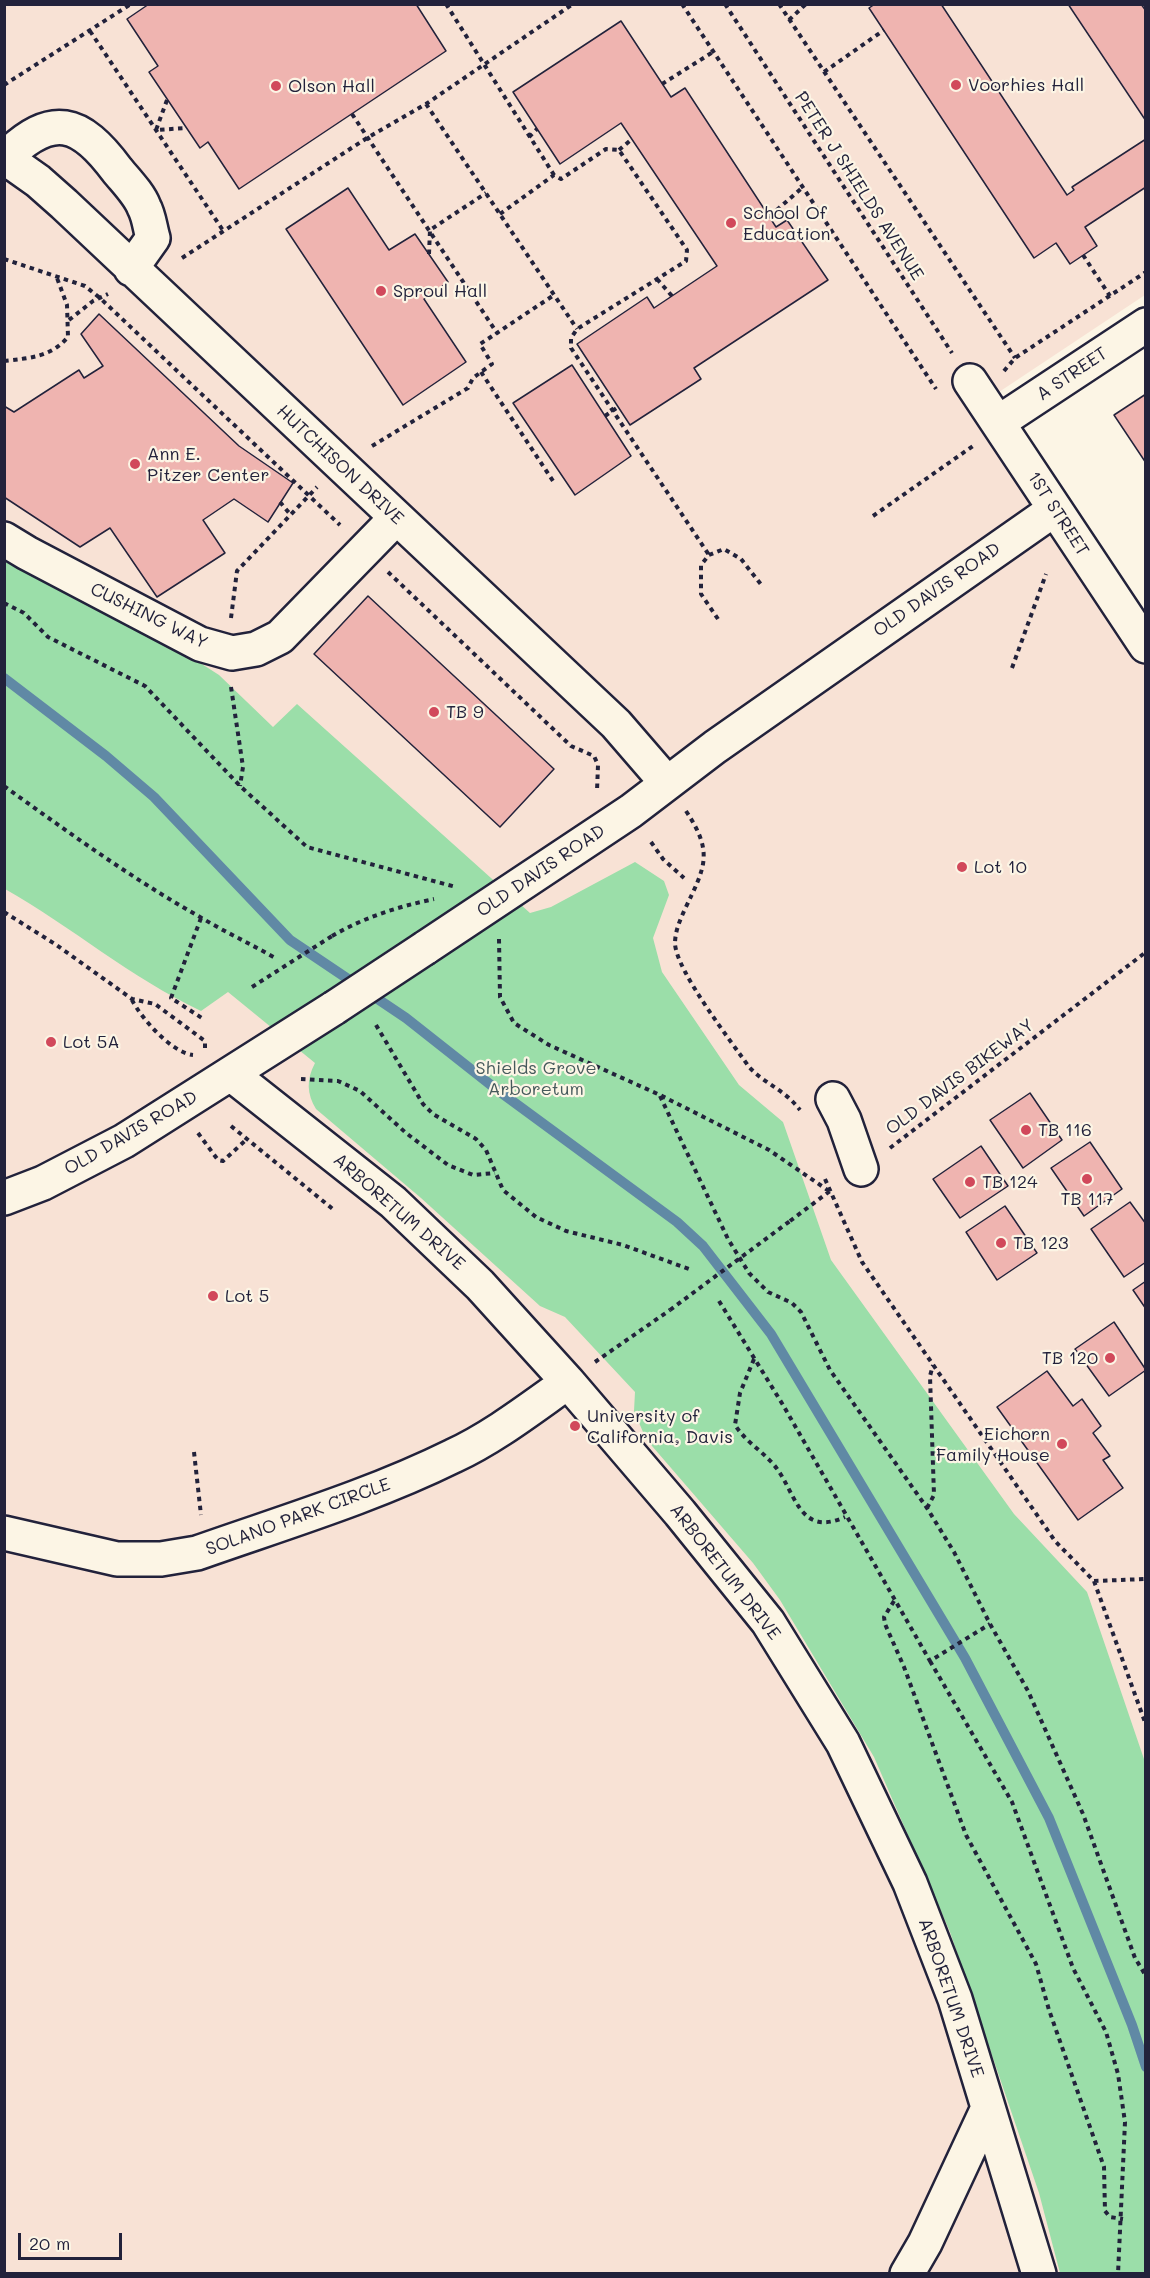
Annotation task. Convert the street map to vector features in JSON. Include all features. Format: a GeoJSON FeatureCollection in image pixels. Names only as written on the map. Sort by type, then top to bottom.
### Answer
{"type":"FeatureCollection","features":[{"type":"Feature","properties":{"kind":"street"},"geometry":{"type":"LineString","coordinates":[[5,157],[26,138],[50,128],[71,128],[99,146],[144,206],[153,238],[136,274]]}},
{"type":"Feature","properties":{"kind":"street","name":"HUTCHISON DRIVE"},"geometry":{"type":"LineString","coordinates":[[5,157],[38,181],[622,730],[667,783]]}},
{"type":"Feature","properties":{"kind":"street","name":"A STREET"},"geometry":{"type":"LineString","coordinates":[[999,423],[1146,325]]}},
{"type":"Feature","properties":{"kind":"street","name":"1ST STREET"},"geometry":{"type":"LineString","coordinates":[[970,381],[1146,646]]}},
{"type":"Feature","properties":{"kind":"street","name":"OLD DAVIS ROAD"},"geometry":{"type":"LineString","coordinates":[[4,1198],[89,1160],[218,1065],[334,1008],[631,812],[715,747],[1054,509]]}},
{"type":"Feature","properties":{"kind":"street","name":"CUSHING WAY"},"geometry":{"type":"LineString","coordinates":[[4,539],[27,554],[200,644],[232,653],[256,649],[280,637],[396,518]]}},
{"type":"Feature","properties":{"kind":"street","name":"ARBORETUM DRIVE"},"geometry":{"type":"LineString","coordinates":[[218,1065],[393,1202],[480,1285],[568,1382],[680,1513],[761,1613],[843,1743],[885,1825],[955,2000],[1039,2274]]}},
{"type":"Feature","properties":{"kind":"street"},"geometry":{"type":"LineString","coordinates":[[833,1099],[861,1169]]}},
{"type":"Feature","properties":{"kind":"street","name":"SOLANO PARK CIRCLE"},"geometry":{"type":"LineString","coordinates":[[4,1533],[117,1559],[161,1559],[197,1553],[404,1479],[455,1456],[494,1434],[568,1382]]}},
{"type":"Feature","properties":{"kind":"street"},"geometry":{"type":"LineString","coordinates":[[907,2274],[925,2244],[988,2108]]}},
{"type":"Feature","properties":{"kind":"path"},"geometry":{"type":"LineString","coordinates":[[4,85],[132,4]]}},
{"type":"Feature","properties":{"kind":"path"},"geometry":{"type":"LineString","coordinates":[[446,4],[554,176],[561,179],[606,149],[619,150],[632,139]]}},
{"type":"Feature","properties":{"kind":"path"},"geometry":{"type":"LineString","coordinates":[[69,320],[136,274],[174,263],[224,232],[366,138],[426,104],[573,4]]}},
{"type":"Feature","properties":{"kind":"path"},"geometry":{"type":"LineString","coordinates":[[682,4],[943,399]]}},
{"type":"Feature","properties":{"kind":"path","name":"PETER J SHIELDS AVENUE"},"geometry":{"type":"LineString","coordinates":[[725,4],[970,381]]}},
{"type":"Feature","properties":{"kind":"path"},"geometry":{"type":"LineString","coordinates":[[779,4],[1014,358],[1146,273]]}},
{"type":"Feature","properties":{"kind":"path"},"geometry":{"type":"LineString","coordinates":[[789,20],[806,4]]}},
{"type":"Feature","properties":{"kind":"path"},"geometry":{"type":"LineString","coordinates":[[824,72],[884,30]]}},
{"type":"Feature","properties":{"kind":"path"},"geometry":{"type":"LineString","coordinates":[[90,31],[224,232]]}},
{"type":"Feature","properties":{"kind":"path"},"geometry":{"type":"LineString","coordinates":[[662,84],[713,52]]}},
{"type":"Feature","properties":{"kind":"path"},"geometry":{"type":"LineString","coordinates":[[156,130],[167,100]]}},
{"type":"Feature","properties":{"kind":"path"},"geometry":{"type":"LineString","coordinates":[[426,104],[578,329]]}},
{"type":"Feature","properties":{"kind":"path"},"geometry":{"type":"LineString","coordinates":[[352,114],[496,333]]}},
{"type":"Feature","properties":{"kind":"path"},"geometry":{"type":"LineString","coordinates":[[156,130],[186,128]]}},
{"type":"Feature","properties":{"kind":"path"},"geometry":{"type":"LineString","coordinates":[[529,136],[537,129]]}},
{"type":"Feature","properties":{"kind":"path"},"geometry":{"type":"LineString","coordinates":[[619,150],[687,250],[686,261],[578,329],[572,338],[571,348],[709,555]]}},
{"type":"Feature","properties":{"kind":"path"},"geometry":{"type":"LineString","coordinates":[[500,214],[554,176]]}},
{"type":"Feature","properties":{"kind":"path"},"geometry":{"type":"LineString","coordinates":[[770,216],[802,187]]}},
{"type":"Feature","properties":{"kind":"path"},"geometry":{"type":"LineString","coordinates":[[430,230],[486,194]]}},
{"type":"Feature","properties":{"kind":"path"},"geometry":{"type":"LineString","coordinates":[[429,254],[430,230]]}},
{"type":"Feature","properties":{"kind":"path"},"geometry":{"type":"LineString","coordinates":[[1083,255],[1110,296]]}},
{"type":"Feature","properties":{"kind":"path"},"geometry":{"type":"LineString","coordinates":[[4,259],[85,286],[100,298],[571,746],[594,756],[598,765]]}},
{"type":"Feature","properties":{"kind":"path"},"geometry":{"type":"LineString","coordinates":[[4,361],[37,357],[58,348],[68,337],[69,320],[57,277]]}},
{"type":"Feature","properties":{"kind":"path"},"geometry":{"type":"LineString","coordinates":[[657,279],[672,296]]}},
{"type":"Feature","properties":{"kind":"path"},"geometry":{"type":"LineString","coordinates":[[369,447],[468,388],[473,378],[492,364],[480,344],[554,295]]}},
{"type":"Feature","properties":{"kind":"path"},"geometry":{"type":"LineString","coordinates":[[481,372],[555,484]]}},
{"type":"Feature","properties":{"kind":"path"},"geometry":{"type":"LineString","coordinates":[[605,416],[618,407]]}},
{"type":"Feature","properties":{"kind":"path"},"geometry":{"type":"LineString","coordinates":[[873,516],[974,445]]}},
{"type":"Feature","properties":{"kind":"path"},"geometry":{"type":"LineString","coordinates":[[230,626],[237,571],[317,486]]}},
{"type":"Feature","properties":{"kind":"path"},"geometry":{"type":"LineString","coordinates":[[280,502],[290,514]]}},
{"type":"Feature","properties":{"kind":"path"},"geometry":{"type":"LineString","coordinates":[[718,619],[701,594],[701,565],[709,555],[724,549],[741,559],[763,587]]}},
{"type":"Feature","properties":{"kind":"path"},"geometry":{"type":"LineString","coordinates":[[1012,668],[1046,574]]}},
{"type":"Feature","properties":{"kind":"path"},"geometry":{"type":"LineString","coordinates":[[4,603],[24,614],[48,637],[145,686],[240,786],[307,847],[470,891],[488,906],[496,921],[499,936],[500,997],[514,1023],[549,1045],[660,1095],[769,1150],[829,1192]]}},
{"type":"Feature","properties":{"kind":"path"},"geometry":{"type":"LineString","coordinates":[[231,686],[243,767],[240,786]]}},
{"type":"Feature","properties":{"kind":"path"},"geometry":{"type":"LineString","coordinates":[[667,783],[689,814],[705,851],[703,870],[678,924],[675,946],[684,969],[748,1067],[759,1077],[787,1094],[802,1113]]}},
{"type":"Feature","properties":{"kind":"path"},"geometry":{"type":"LineString","coordinates":[[4,786],[92,850],[201,918],[234,933],[277,959]]}},
{"type":"Feature","properties":{"kind":"path"},"geometry":{"type":"LineString","coordinates":[[651,842],[663,859],[684,878]]}},
{"type":"Feature","properties":{"kind":"path"},"geometry":{"type":"LineString","coordinates":[[4,912],[55,944],[132,999],[155,1004],[191,1028],[205,1041],[218,1065]]}},
{"type":"Feature","properties":{"kind":"path"},"geometry":{"type":"LineString","coordinates":[[201,918],[171,998],[205,1020]]}},
{"type":"Feature","properties":{"kind":"path"},"geometry":{"type":"LineString","coordinates":[[252,987],[332,936]]}},
{"type":"Feature","properties":{"kind":"path","name":"OLD DAVIS BIKEWAY"},"geometry":{"type":"LineString","coordinates":[[568,1382],[861,1169],[1146,952]]}},
{"type":"Feature","properties":{"kind":"path"},"geometry":{"type":"LineString","coordinates":[[132,999],[139,1014],[169,1042],[184,1054],[194,1055]]}},
{"type":"Feature","properties":{"kind":"path"},"geometry":{"type":"LineString","coordinates":[[376,1025],[423,1104],[434,1114],[476,1139],[486,1150],[503,1190],[536,1217],[566,1231],[623,1245],[689,1269]]}},
{"type":"Feature","properties":{"kind":"path"},"geometry":{"type":"LineString","coordinates":[[301,1078],[338,1081],[360,1091],[406,1133],[448,1166],[473,1175],[495,1173]]}},
{"type":"Feature","properties":{"kind":"path"},"geometry":{"type":"LineString","coordinates":[[660,1095],[728,1239],[749,1273],[768,1292],[792,1303],[801,1312],[830,1370],[927,1508],[954,1552],[990,1624],[1028,1691],[1078,1804],[1135,1958],[1146,1976]]}},
{"type":"Feature","properties":{"kind":"path"},"geometry":{"type":"LineString","coordinates":[[231,1126],[334,1210]]}},
{"type":"Feature","properties":{"kind":"path"},"geometry":{"type":"LineString","coordinates":[[198,1133],[218,1160],[223,1161],[247,1139]]}},
{"type":"Feature","properties":{"kind":"path"},"geometry":{"type":"LineString","coordinates":[[822,1169],[829,1192],[862,1262],[1055,1541],[1094,1581],[1146,1725]]}},
{"type":"Feature","properties":{"kind":"path"},"geometry":{"type":"LineString","coordinates":[[719,1301],[1012,1802],[1073,1968],[1106,2032],[1118,2074],[1125,2122],[1118,2274]]}},
{"type":"Feature","properties":{"kind":"path"},"geometry":{"type":"LineString","coordinates":[[754,1359],[740,1393],[735,1425],[742,1436],[779,1471],[800,1511],[817,1522],[834,1522],[845,1517]]}},
{"type":"Feature","properties":{"kind":"path"},"geometry":{"type":"LineString","coordinates":[[927,1508],[934,1495],[930,1376],[933,1364]]}},
{"type":"Feature","properties":{"kind":"path"},"geometry":{"type":"LineString","coordinates":[[194,1452],[203,1521]]}},
{"type":"Feature","properties":{"kind":"path"},"geometry":{"type":"LineString","coordinates":[[1094,1581],[1146,1579]]}},
{"type":"Feature","properties":{"kind":"path"},"geometry":{"type":"LineString","coordinates":[[894,1601],[884,1617],[885,1624],[904,1667],[966,1835],[1036,1964],[1049,2010],[1104,2167],[1104,2211],[1110,2217],[1122,2219]]}},
{"type":"Feature","properties":{"kind":"path"},"geometry":{"type":"LineString","coordinates":[[930,1661],[990,1624]]}},
{"type":"Feature","properties":{"kind":"shaded area","name":"University of California, Davis"},"geometry":{"type":"Polygon","coordinates":[[[5,5],[1145,5],[1145,295],[999,392],[1145,613],[1145,2273],[5,2274],[5,5]]]}},
{"type":"Feature","properties":{"kind":"green space","name":"Shields Grove Arboretum"},"geometry":{"type":"Polygon","coordinates":[[[4,561],[194,659],[219,675],[273,727],[297,704],[530,913],[551,907],[635,862],[664,881],[669,895],[653,938],[662,972],[739,1085],[783,1122],[831,1260],[1014,1514],[1087,1592],[1145,1762],[1145,2273],[1060,2273],[1039,2193],[950,1932],[874,1757],[780,1600],[753,1563],[646,1439],[634,1411],[635,1392],[565,1317],[540,1306],[421,1198],[316,1109],[309,1087],[310,1075],[315,1063],[228,992],[201,1011],[150,983],[5,889],[4,561]]]}},
{"type":"Feature","properties":{"kind":"building","name":"Olson Hall"},"geometry":{"type":"Polygon","coordinates":[[[149,4],[416,4],[446,51],[239,189],[208,142],[200,148],[149,72],[158,66],[127,19],[149,4]]]}},
{"type":"Feature","properties":{"kind":"building","name":"Voorhies Hall"},"geometry":{"type":"Polygon","coordinates":[[[875,4],[941,4],[1067,195],[1074,190],[1072,187],[1146,139],[1146,187],[1085,227],[1097,246],[1070,264],[1056,243],[1034,258],[869,8],[875,4]]]}},
{"type":"Feature","properties":{"kind":"building","name":"Voorhies Hall"},"geometry":{"type":"Polygon","coordinates":[[[1068,4],[1141,4],[1146,11],[1146,121],[1068,4]]]}},
{"type":"Feature","properties":{"kind":"building","name":"School Of Education"},"geometry":{"type":"Polygon","coordinates":[[[621,21],[671,97],[685,88],[776,227],[787,220],[828,280],[694,368],[701,379],[630,425],[577,344],[647,297],[654,308],[717,266],[621,123],[560,164],[513,92],[621,21]]]}},
{"type":"Feature","properties":{"kind":"building","name":"Sproul Hall"},"geometry":{"type":"Polygon","coordinates":[[[348,188],[389,250],[415,234],[448,282],[424,299],[466,362],[403,405],[286,229],[348,188]]]}},
{"type":"Feature","properties":{"kind":"building","name":"Ann E. Pitzer Center"},"geometry":{"type":"Polygon","coordinates":[[[99,314],[239,446],[293,483],[268,522],[234,499],[203,520],[225,553],[157,597],[110,528],[80,547],[4,497],[4,406],[14,412],[79,370],[84,378],[103,366],[81,334],[99,314]]]}},
{"type":"Feature","properties":{"kind":"building"},"geometry":{"type":"Polygon","coordinates":[[[572,365],[631,456],[575,495],[513,403],[572,365]]]}},
{"type":"Feature","properties":{"kind":"building"},"geometry":{"type":"Polygon","coordinates":[[[1146,394],[1146,463],[1114,415],[1146,394]]]}},
{"type":"Feature","properties":{"kind":"building","name":"TB 9"},"geometry":{"type":"Polygon","coordinates":[[[368,596],[554,769],[500,827],[314,654],[368,596]]]}},
{"type":"Feature","properties":{"kind":"building","name":"TB 116"},"geometry":{"type":"Polygon","coordinates":[[[1030,1093],[1062,1140],[1023,1168],[990,1120],[1030,1093]]]}},
{"type":"Feature","properties":{"kind":"building","name":"TB 117"},"geometry":{"type":"Polygon","coordinates":[[[1090,1142],[1122,1189],[1084,1216],[1051,1168],[1090,1142]]]}},
{"type":"Feature","properties":{"kind":"building","name":"TB 124"},"geometry":{"type":"Polygon","coordinates":[[[981,1146],[1008,1186],[960,1218],[933,1179],[981,1146]]]}},
{"type":"Feature","properties":{"kind":"building"},"geometry":{"type":"Polygon","coordinates":[[[1130,1202],[1146,1224],[1146,1262],[1124,1277],[1091,1229],[1130,1202]]]}},
{"type":"Feature","properties":{"kind":"building","name":"TB 123"},"geometry":{"type":"Polygon","coordinates":[[[1005,1206],[1037,1253],[997,1280],[966,1232],[1005,1206]]]}},
{"type":"Feature","properties":{"kind":"building"},"geometry":{"type":"Polygon","coordinates":[[[1146,1281],[1146,1309],[1133,1290],[1146,1281]]]}},
{"type":"Feature","properties":{"kind":"building","name":"TB 120"},"geometry":{"type":"Polygon","coordinates":[[[1114,1322],[1146,1370],[1109,1396],[1075,1349],[1114,1322]]]}},
{"type":"Feature","properties":{"kind":"building","name":"Eichorn Family House"},"geometry":{"type":"Polygon","coordinates":[[[1047,1371],[1073,1406],[1082,1399],[1101,1426],[1093,1433],[1110,1456],[1103,1460],[1123,1488],[1078,1520],[997,1407],[1047,1371]]]}},
{"type":"Feature","properties":{"kind":"waterway"},"geometry":{"type":"LineString","coordinates":[[4,678],[106,756],[154,797],[290,940],[406,1018],[496,1089],[677,1222],[703,1246],[771,1334],[965,1658],[1049,1818],[1132,2025],[1146,2067]]}},
{"type":"Feature","properties":{"kind":"place","name":"Voorhies Hall"},"geometry":{"type":"Point","coordinates":[956,85]}},
{"type":"Feature","properties":{"kind":"place","name":"Olson Hall"},"geometry":{"type":"Point","coordinates":[276,86]}},
{"type":"Feature","properties":{"kind":"place","name":"School Of Education"},"geometry":{"type":"Point","coordinates":[731,223]}},
{"type":"Feature","properties":{"kind":"place","name":"Sproul Hall"},"geometry":{"type":"Point","coordinates":[381,291]}},
{"type":"Feature","properties":{"kind":"place","name":"Ann E. Pitzer Center"},"geometry":{"type":"Point","coordinates":[135,464]}},
{"type":"Feature","properties":{"kind":"place","name":"TB 9"},"geometry":{"type":"Point","coordinates":[434,712]}},
{"type":"Feature","properties":{"kind":"place","name":"Lot 10"},"geometry":{"type":"Point","coordinates":[962,867]}},
{"type":"Feature","properties":{"kind":"place","name":"Lot 5A"},"geometry":{"type":"Point","coordinates":[51,1042]}},
{"type":"Feature","properties":{"kind":"place","name":"TB 116"},"geometry":{"type":"Point","coordinates":[1026,1130]}},
{"type":"Feature","properties":{"kind":"place","name":"TB 117"},"geometry":{"type":"Point","coordinates":[1087,1179]}},
{"type":"Feature","properties":{"kind":"place","name":"TB 124"},"geometry":{"type":"Point","coordinates":[970,1182]}},
{"type":"Feature","properties":{"kind":"place","name":"TB 123"},"geometry":{"type":"Point","coordinates":[1001,1243]}},
{"type":"Feature","properties":{"kind":"place","name":"Lot 5"},"geometry":{"type":"Point","coordinates":[213,1296]}},
{"type":"Feature","properties":{"kind":"place","name":"TB 120"},"geometry":{"type":"Point","coordinates":[1110,1358]}},
{"type":"Feature","properties":{"kind":"place","name":"University of California, Davis"},"geometry":{"type":"Point","coordinates":[575,1426]}},
{"type":"Feature","properties":{"kind":"place","name":"Eichorn Family House"},"geometry":{"type":"Point","coordinates":[1062,1444]}}]}
